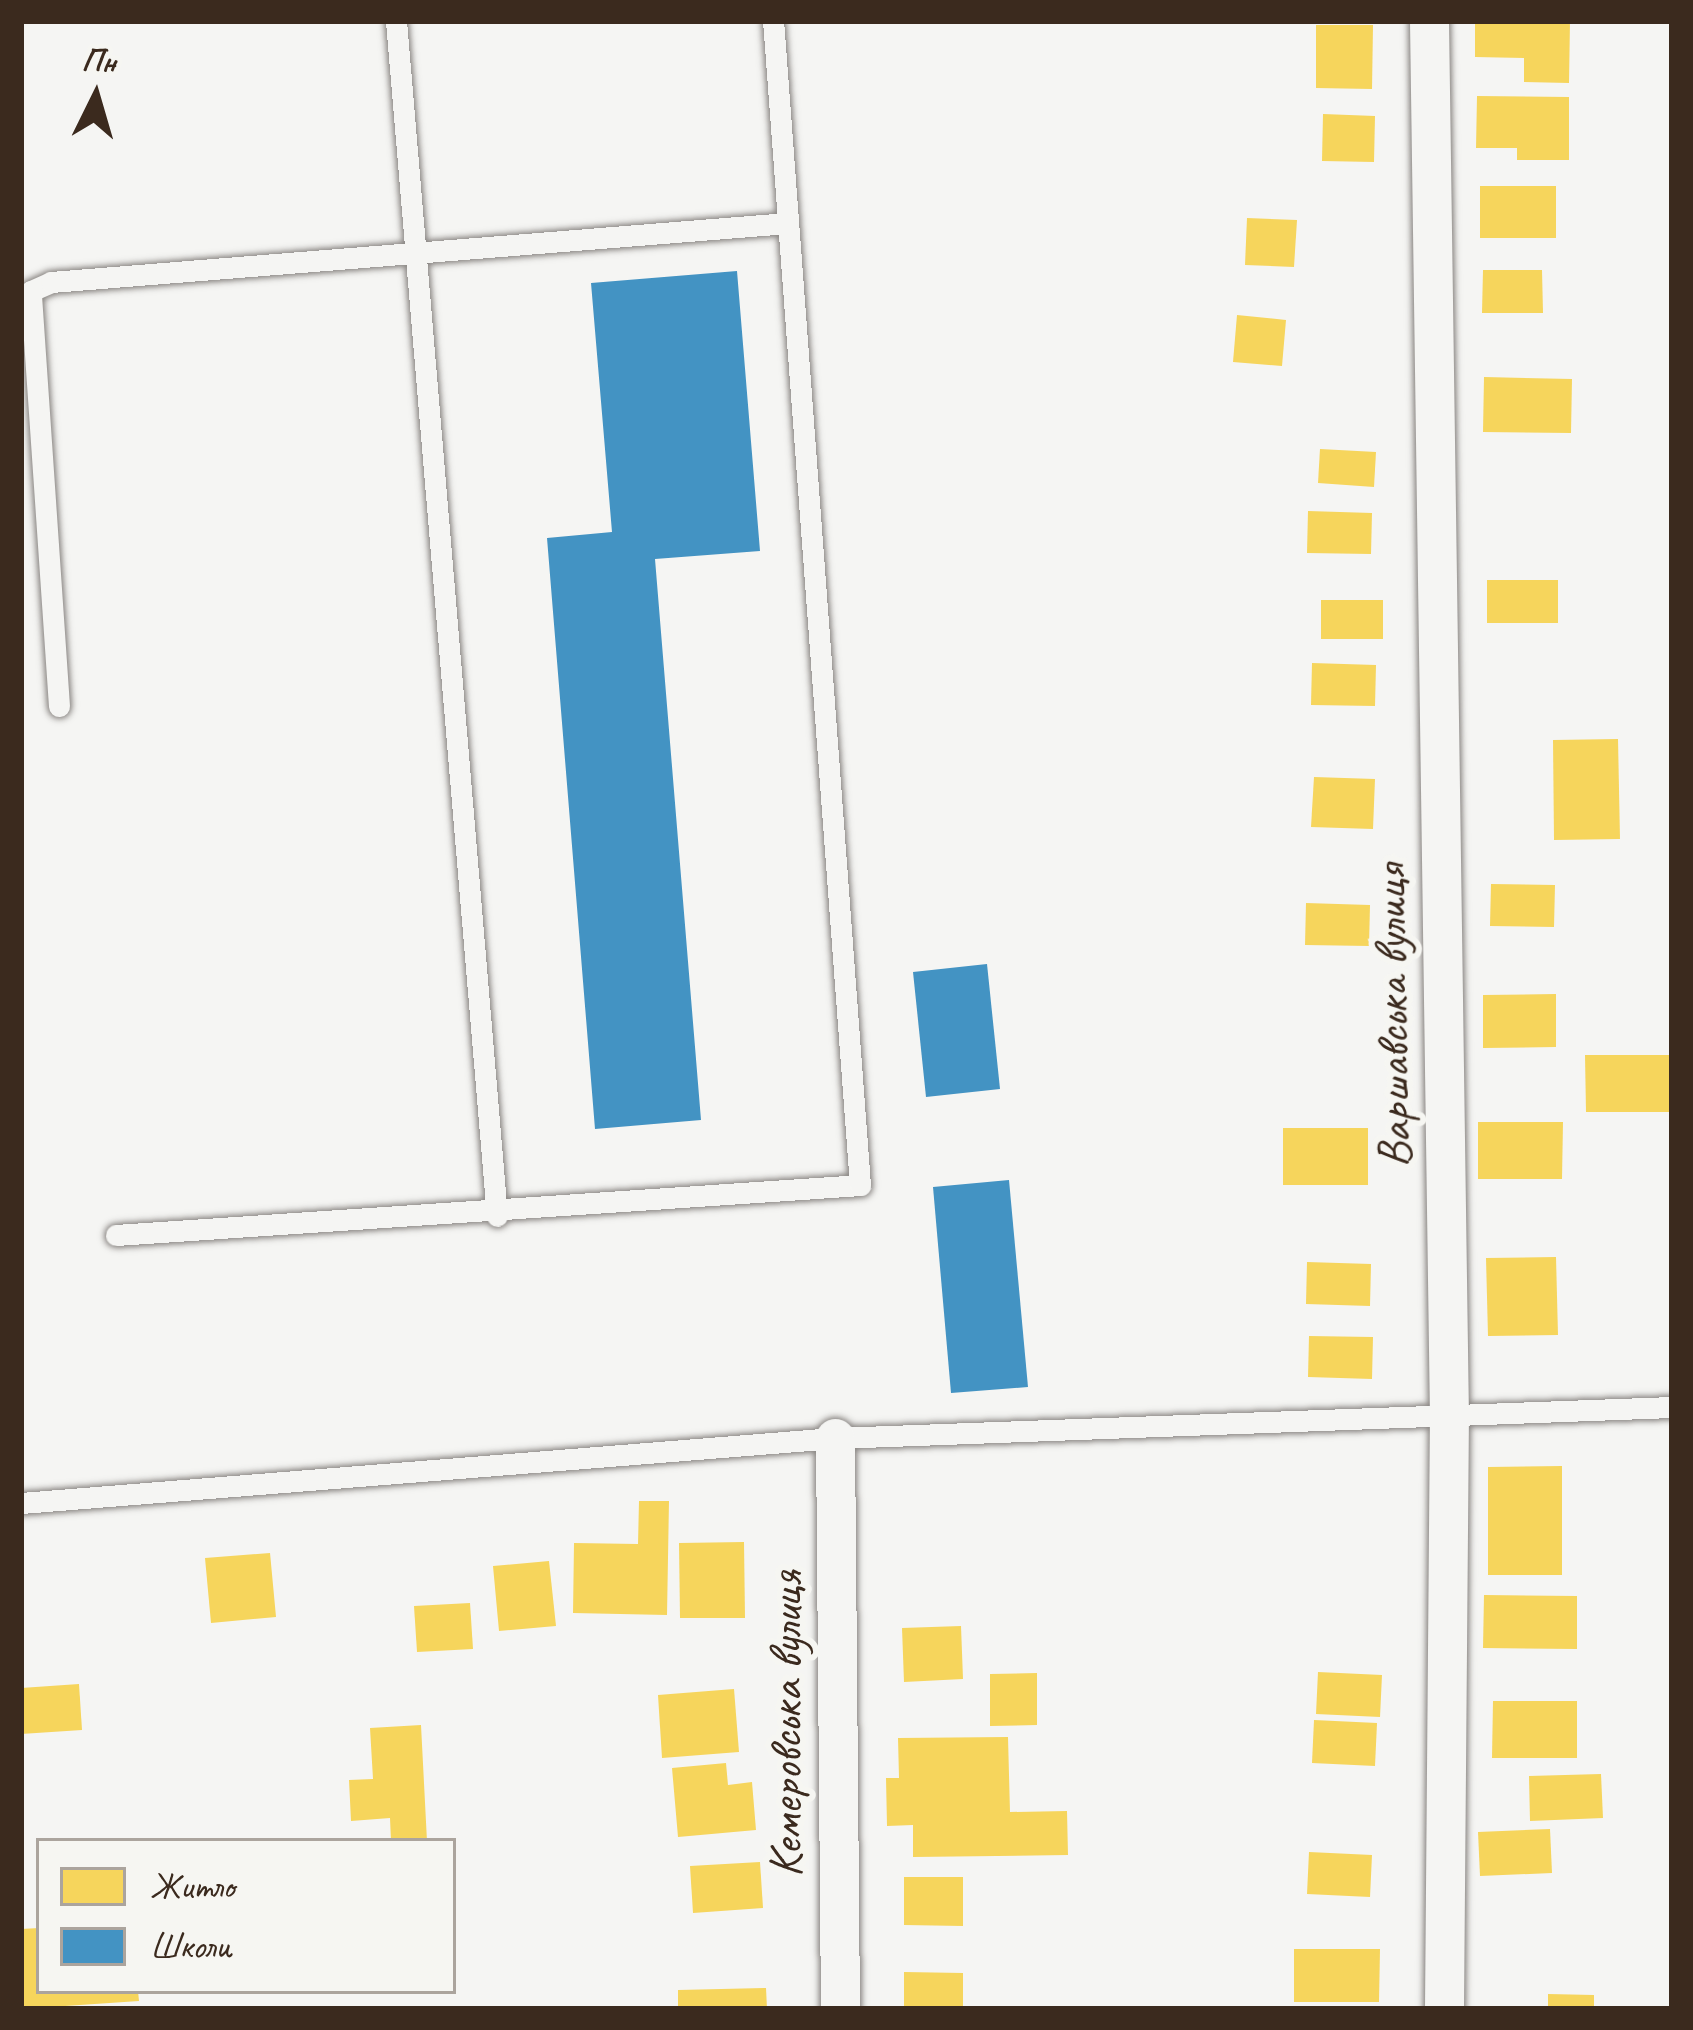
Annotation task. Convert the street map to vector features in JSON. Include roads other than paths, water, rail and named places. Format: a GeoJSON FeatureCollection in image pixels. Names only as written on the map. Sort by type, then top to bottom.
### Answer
{"type":"FeatureCollection","features":[{"type":"Feature","properties":{"kind":"street","name":"Варшавська вулиця"},"geometry":{"type":"LineString","coordinates":[[1429,21],[1449,1412],[1444,2009]]}},
{"type":"Feature","properties":{"kind":"street","name":"Кемеровська вулиця"},"geometry":{"type":"LineString","coordinates":[[835,1438],[840,2009]]}},
{"type":"Feature","properties":{"kind":"lane"},"geometry":{"type":"LineString","coordinates":[[396,21],[497,1216]]}},
{"type":"Feature","properties":{"kind":"lane"},"geometry":{"type":"LineString","coordinates":[[116,1235],[497,1216],[860,1185],[773,21]]}},
{"type":"Feature","properties":{"kind":"lane"},"geometry":{"type":"LineString","coordinates":[[59,706],[31,291],[51,282],[788,223]]}},
{"type":"Feature","properties":{"kind":"lane"},"geometry":{"type":"LineString","coordinates":[[21,1503],[835,1438],[1672,1407]]}}]}
